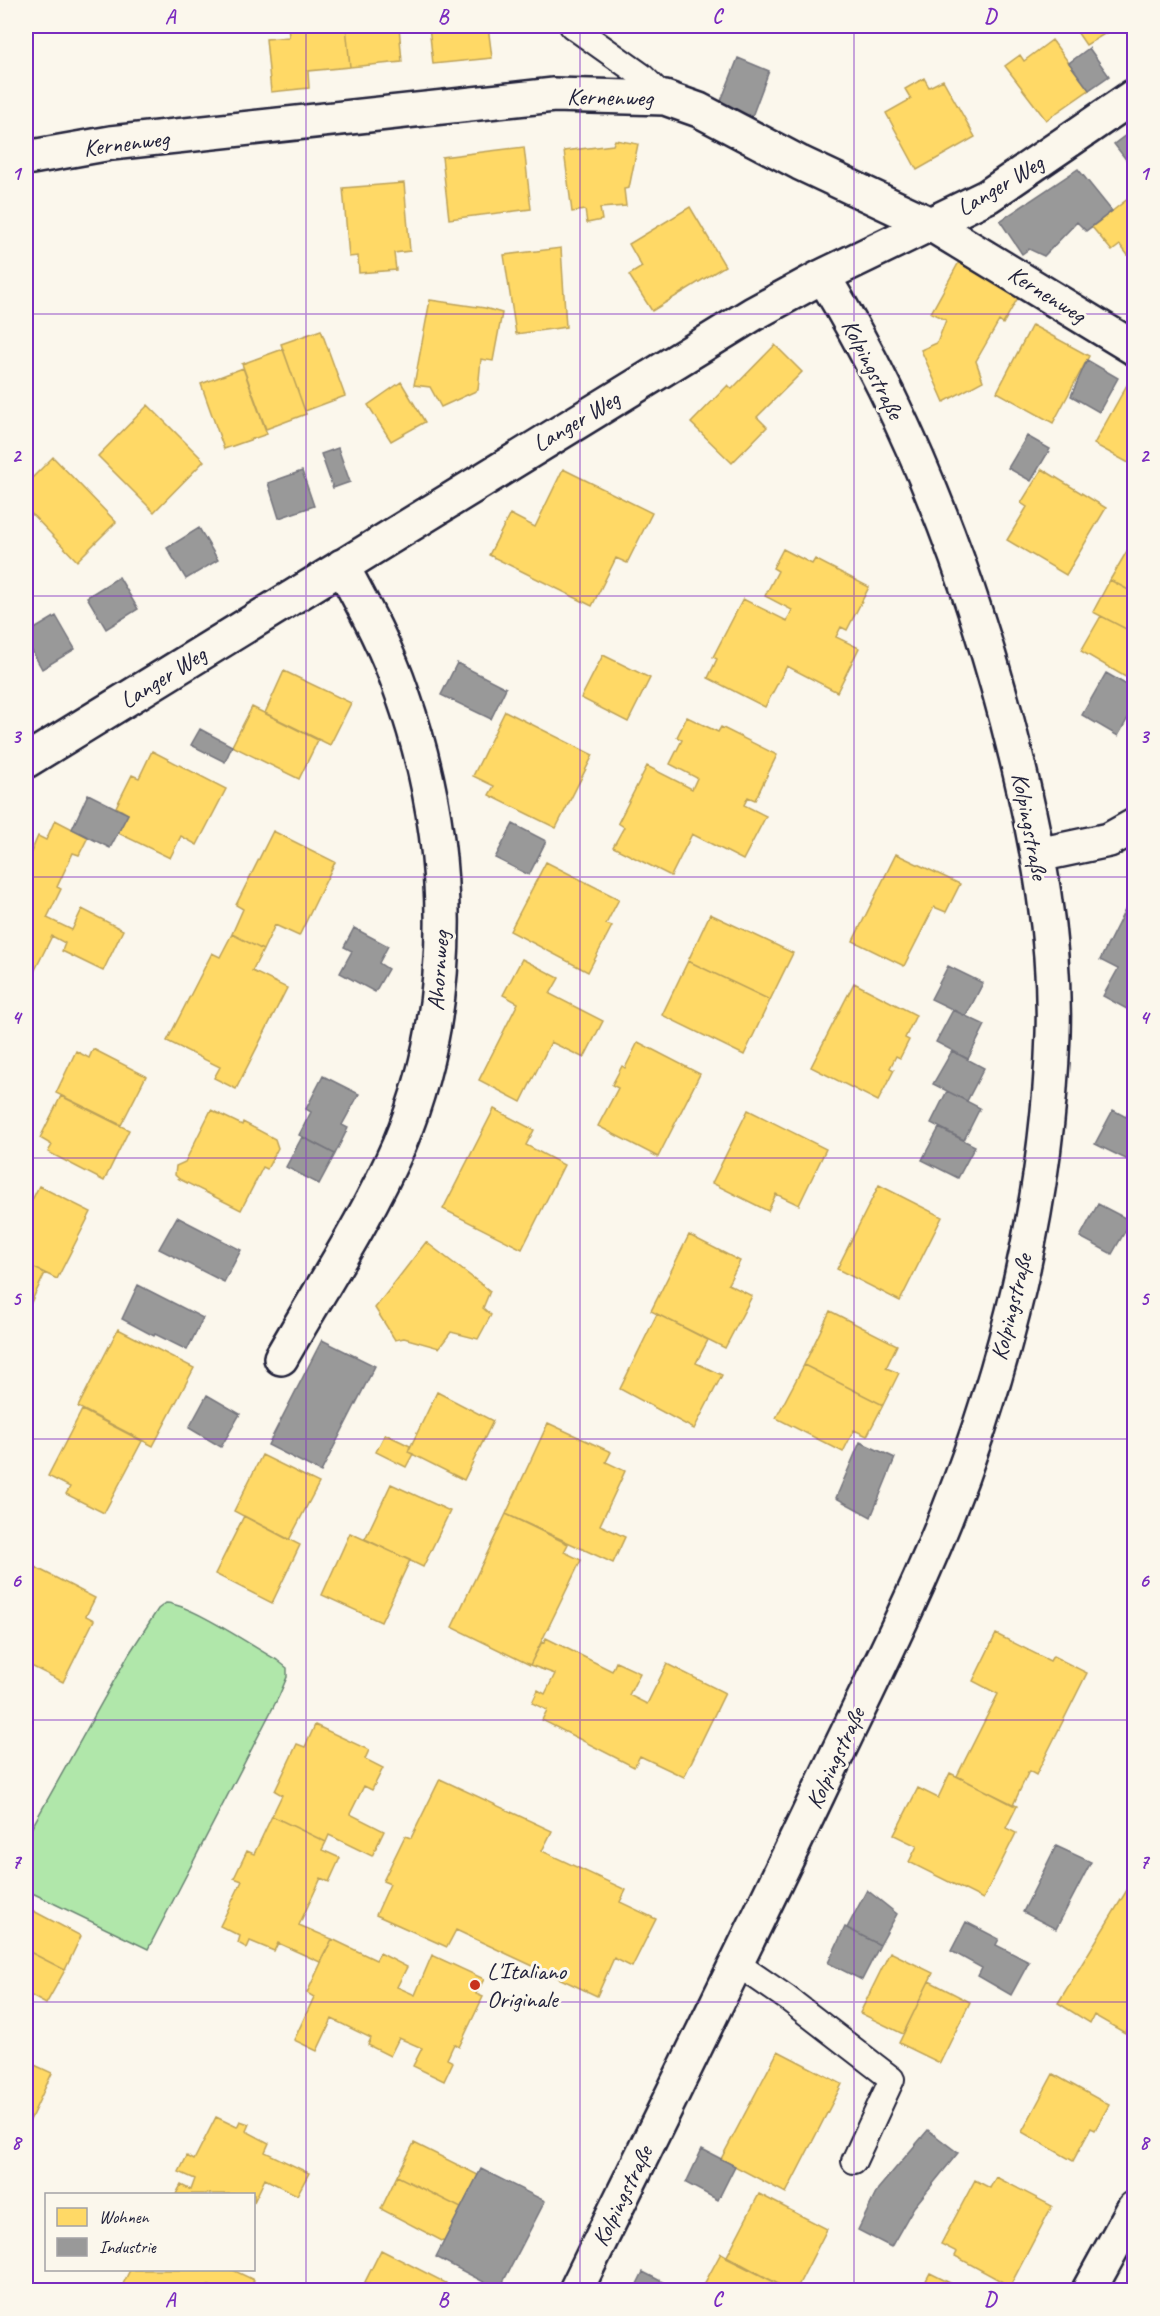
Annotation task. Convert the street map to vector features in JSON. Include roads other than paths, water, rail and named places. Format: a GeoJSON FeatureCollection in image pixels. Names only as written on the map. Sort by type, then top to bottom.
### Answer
{"type":"FeatureCollection","features":[{"type":"Feature","properties":{"kind":"street","name":"Kernenweg"},"geometry":{"type":"LineString","coordinates":[[26,159],[111,143],[554,95],[665,98],[699,110],[800,163],[932,225],[1134,348]]}},
{"type":"Feature","properties":{"kind":"street","name":"Langer Weg"},"geometry":{"type":"LineString","coordinates":[[26,761],[753,314],[823,276],[932,225],[996,191],[1134,96]]}},
{"type":"Feature","properties":{"kind":"street","name":"Kolpingstraße"},"geometry":{"type":"LineString","coordinates":[[576,2290],[921,1576],[972,1444],[998,1362],[1018,1287],[1043,1150],[1053,1030],[1051,971],[1047,919],[1038,855],[1026,794],[982,628],[937,504],[854,327],[823,276]]}},
{"type":"Feature","properties":{"kind":"street","name":"Ahornweg"},"geometry":{"type":"LineString","coordinates":[[280,1358],[376,1192],[399,1143],[426,1062],[437,1005],[440,970],[442,909],[440,867],[434,821],[420,753],[391,663],[342,566]]}},
{"type":"Feature","properties":{"kind":"street"},"geometry":{"type":"LineString","coordinates":[[1038,855],[1109,840],[1134,826]]}},
{"type":"Feature","properties":{"kind":"street"},"geometry":{"type":"LineString","coordinates":[[1089,2290],[1129,2229]]}},
{"type":"Feature","properties":{"kind":"lane"},"geometry":{"type":"LineString","coordinates":[[572,26],[641,75],[665,98]]}},
{"type":"Feature","properties":{"kind":"lane"},"geometry":{"type":"LineString","coordinates":[[736,1963],[787,1998],[892,2079],[854,2162]]}},
{"type":"Feature","properties":{"kind":"place","name":"L'Italiano Originale"},"geometry":{"type":"Point","coordinates":[475,1985]}}]}
